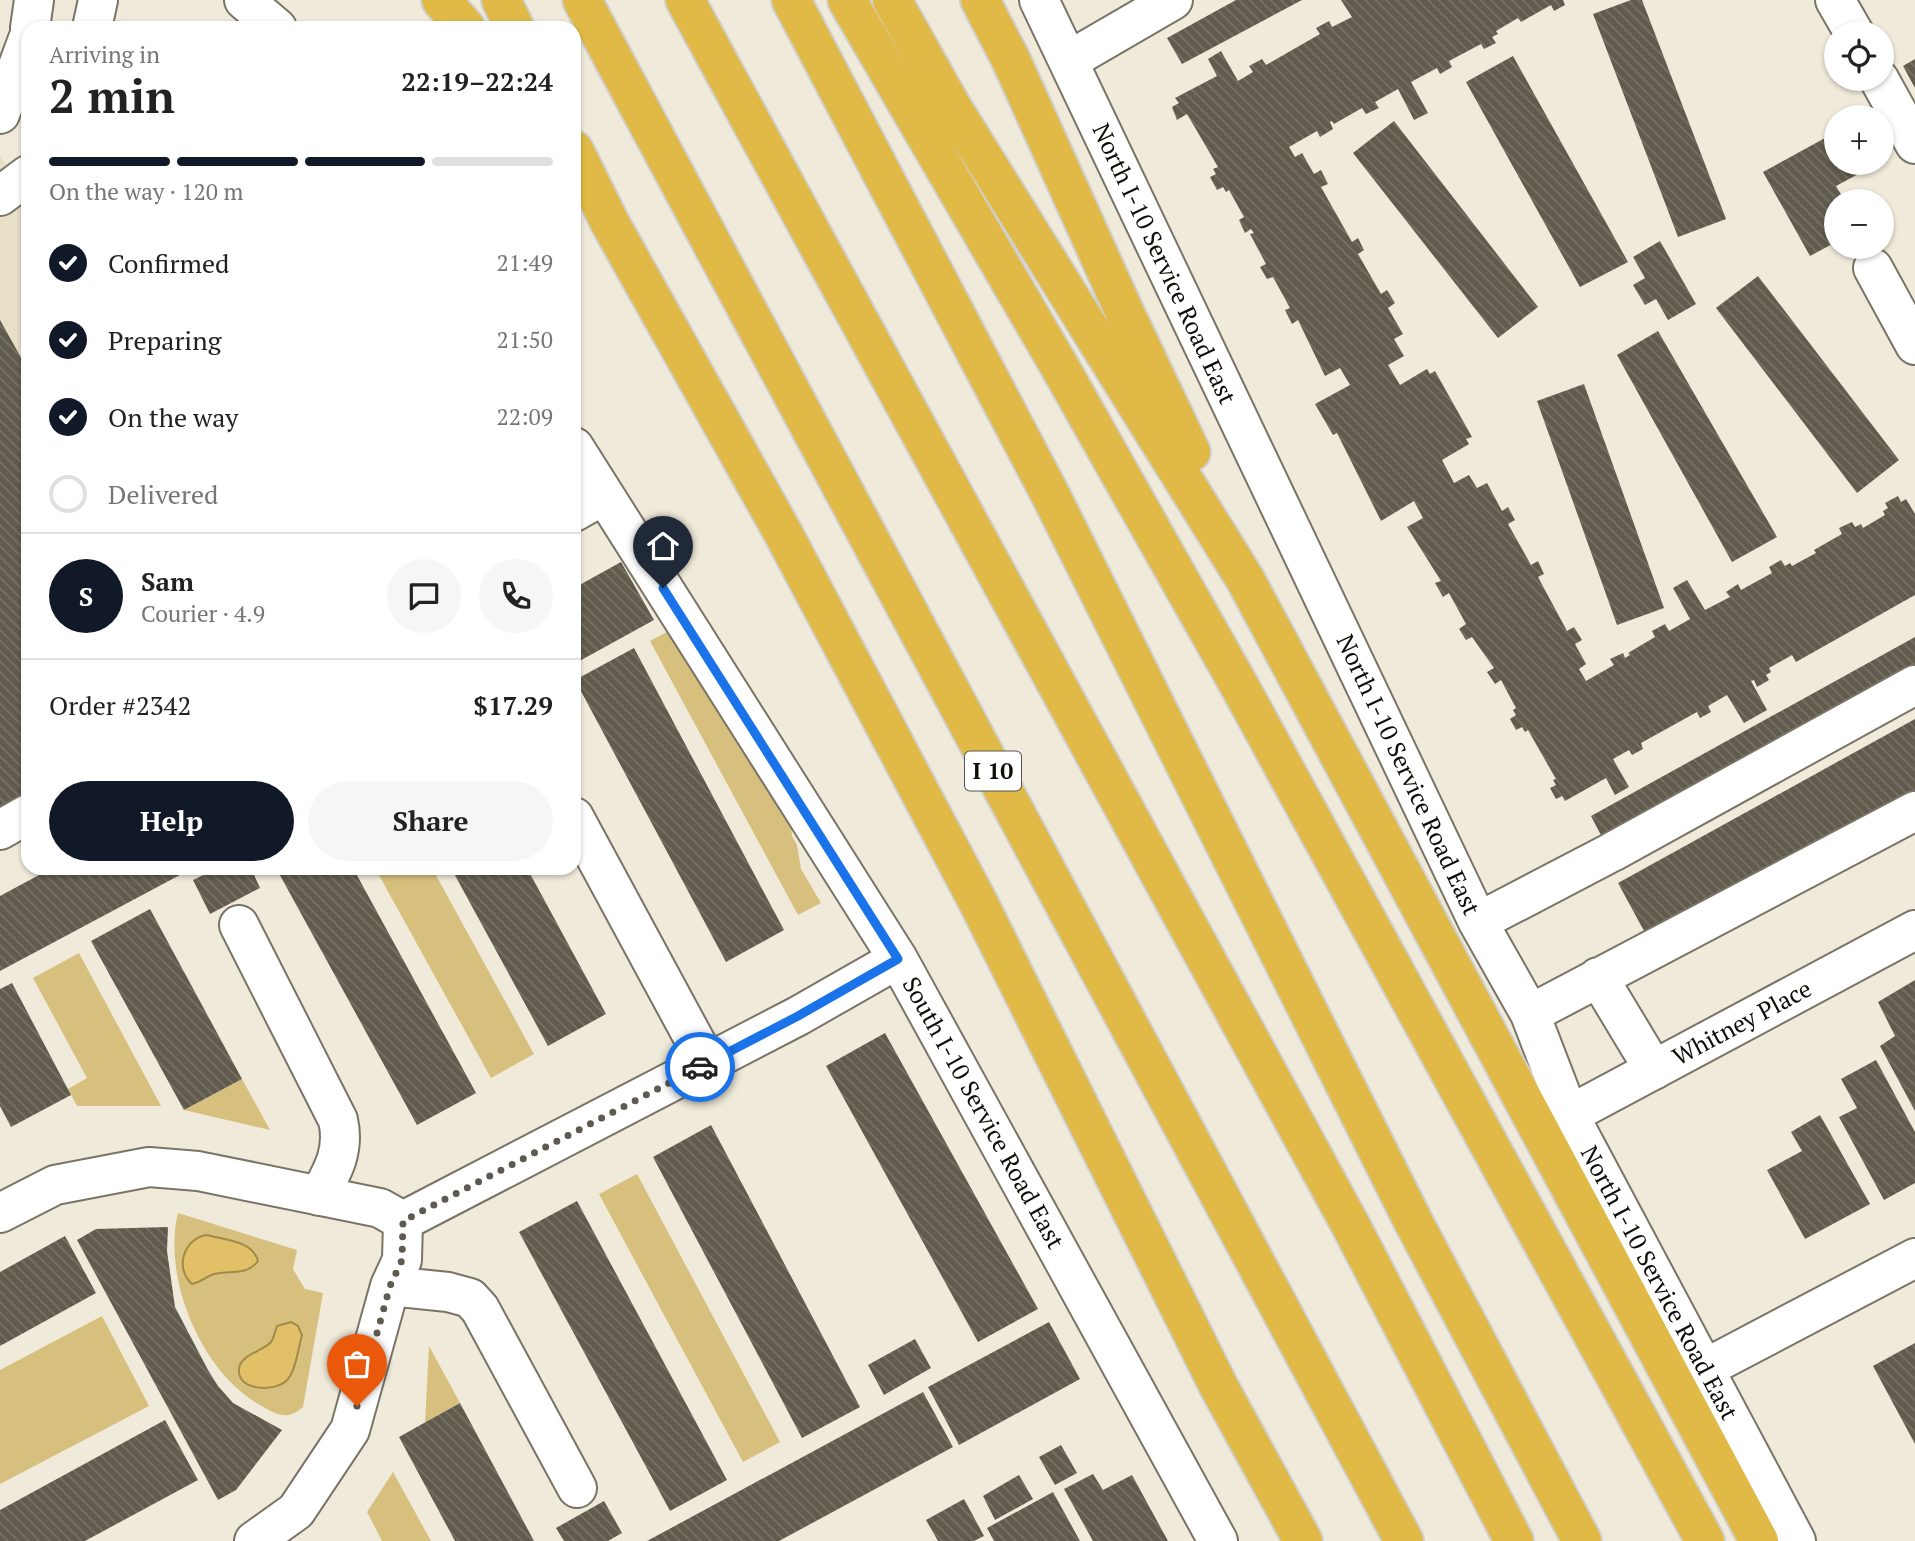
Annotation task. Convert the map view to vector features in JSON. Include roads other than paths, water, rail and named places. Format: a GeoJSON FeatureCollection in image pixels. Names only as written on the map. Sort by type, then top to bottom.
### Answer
{"type":"FeatureCollection","features":[{"type":"Feature","properties":{"kind":"highway"},"geometry":{"type":"LineString","coordinates":[[441,0],[460,21]]}},
{"type":"Feature","properties":{"kind":"highway"},"geometry":{"type":"LineString","coordinates":[[501,0],[512,21]]}},
{"type":"Feature","properties":{"kind":"highway","name":"I 10"},"geometry":{"type":"LineString","coordinates":[[582,0],[1404,1541]]}},
{"type":"Feature","properties":{"kind":"highway"},"geometry":{"type":"LineString","coordinates":[[685,0],[1351,1226],[1514,1541]]}},
{"type":"Feature","properties":{"kind":"highway"},"geometry":{"type":"LineString","coordinates":[[791,0],[1051,496],[1414,1223],[1582,1541]]}},
{"type":"Feature","properties":{"kind":"highway"},"geometry":{"type":"LineString","coordinates":[[847,0],[1061,369],[1240,687],[1705,1541]]}},
{"type":"Feature","properties":{"kind":"highway"},"geometry":{"type":"LineString","coordinates":[[892,0],[952,107],[1245,579],[1759,1541]]}},
{"type":"Feature","properties":{"kind":"highway"},"geometry":{"type":"LineString","coordinates":[[980,0],[1011,61],[1125,313],[1193,455],[1245,579]]}},
{"type":"Feature","properties":{"kind":"highway"},"geometry":{"type":"LineString","coordinates":[[581,164],[610,223],[783,533],[978,902],[1219,1387],[1303,1541]]}},
{"type":"Feature","properties":{"kind":"highway"},"geometry":{"type":"LineString","coordinates":[[581,180],[610,223]]}},
{"type":"Feature","properties":{"kind":"street"},"geometry":{"type":"LineString","coordinates":[[31,21],[34,0]]}},
{"type":"Feature","properties":{"kind":"street"},"geometry":{"type":"LineString","coordinates":[[94,21],[99,0]]}},
{"type":"Feature","properties":{"kind":"street"},"geometry":{"type":"LineString","coordinates":[[244,0],[269,21]]}},
{"type":"Feature","properties":{"kind":"street","name":"North I-10 Service Road East"},"geometry":{"type":"LineString","coordinates":[[1039,0],[1478,922],[1530,1014],[1569,1115],[1796,1541]]}},
{"type":"Feature","properties":{"kind":"street"},"geometry":{"type":"LineString","coordinates":[[1068,61],[1172,0]]}},
{"type":"Feature","properties":{"kind":"street"},"geometry":{"type":"LineString","coordinates":[[1835,0],[1847,21]]}},
{"type":"Feature","properties":{"kind":"street"},"geometry":{"type":"LineString","coordinates":[[0,114],[21,57]]}},
{"type":"Feature","properties":{"kind":"street"},"geometry":{"type":"LineString","coordinates":[[1886,91],[1915,144]]}},
{"type":"Feature","properties":{"kind":"street"},"geometry":{"type":"LineString","coordinates":[[0,196],[21,180]]}},
{"type":"Feature","properties":{"kind":"street"},"geometry":{"type":"LineString","coordinates":[[1873,268],[1915,345]]}},
{"type":"Feature","properties":{"kind":"street","name":"South I-10 Service Road East"},"geometry":{"type":"LineString","coordinates":[[581,474],[589,504],[898,959],[1218,1541]]}},
{"type":"Feature","properties":{"kind":"street"},"geometry":{"type":"LineString","coordinates":[[1478,922],[1612,852],[1915,685]]}},
{"type":"Feature","properties":{"kind":"street"},"geometry":{"type":"LineString","coordinates":[[1530,1014],[1915,811]]}},
{"type":"Feature","properties":{"kind":"street"},"geometry":{"type":"LineString","coordinates":[[0,830],[21,818]]}},
{"type":"Feature","properties":{"kind":"street"},"geometry":{"type":"LineString","coordinates":[[581,830],[707,1063]]}},
{"type":"Feature","properties":{"kind":"street"},"geometry":{"type":"LineString","coordinates":[[239,925],[338,1120],[340,1150],[334,1169],[319,1196]]}},
{"type":"Feature","properties":{"kind":"street","name":"Whitney Place"},"geometry":{"type":"LineString","coordinates":[[1569,1115],[1915,930]]}},
{"type":"Feature","properties":{"kind":"street"},"geometry":{"type":"LineString","coordinates":[[403,1221],[798,1016],[898,959]]}},
{"type":"Feature","properties":{"kind":"street"},"geometry":{"type":"LineString","coordinates":[[1598,977],[1654,1070]]}},
{"type":"Feature","properties":{"kind":"street"},"geometry":{"type":"LineString","coordinates":[[0,1213],[55,1185],[149,1167],[198,1171],[380,1208],[403,1221]]}},
{"type":"Feature","properties":{"kind":"street"},"geometry":{"type":"LineString","coordinates":[[254,1541],[296,1511],[351,1430],[390,1286],[402,1260],[403,1221]]}},
{"type":"Feature","properties":{"kind":"street"},"geometry":{"type":"LineString","coordinates":[[1704,1369],[1915,1258]]}},
{"type":"Feature","properties":{"kind":"street"},"geometry":{"type":"LineString","coordinates":[[390,1286],[448,1292],[470,1298],[480,1309],[577,1488]]}}]}
